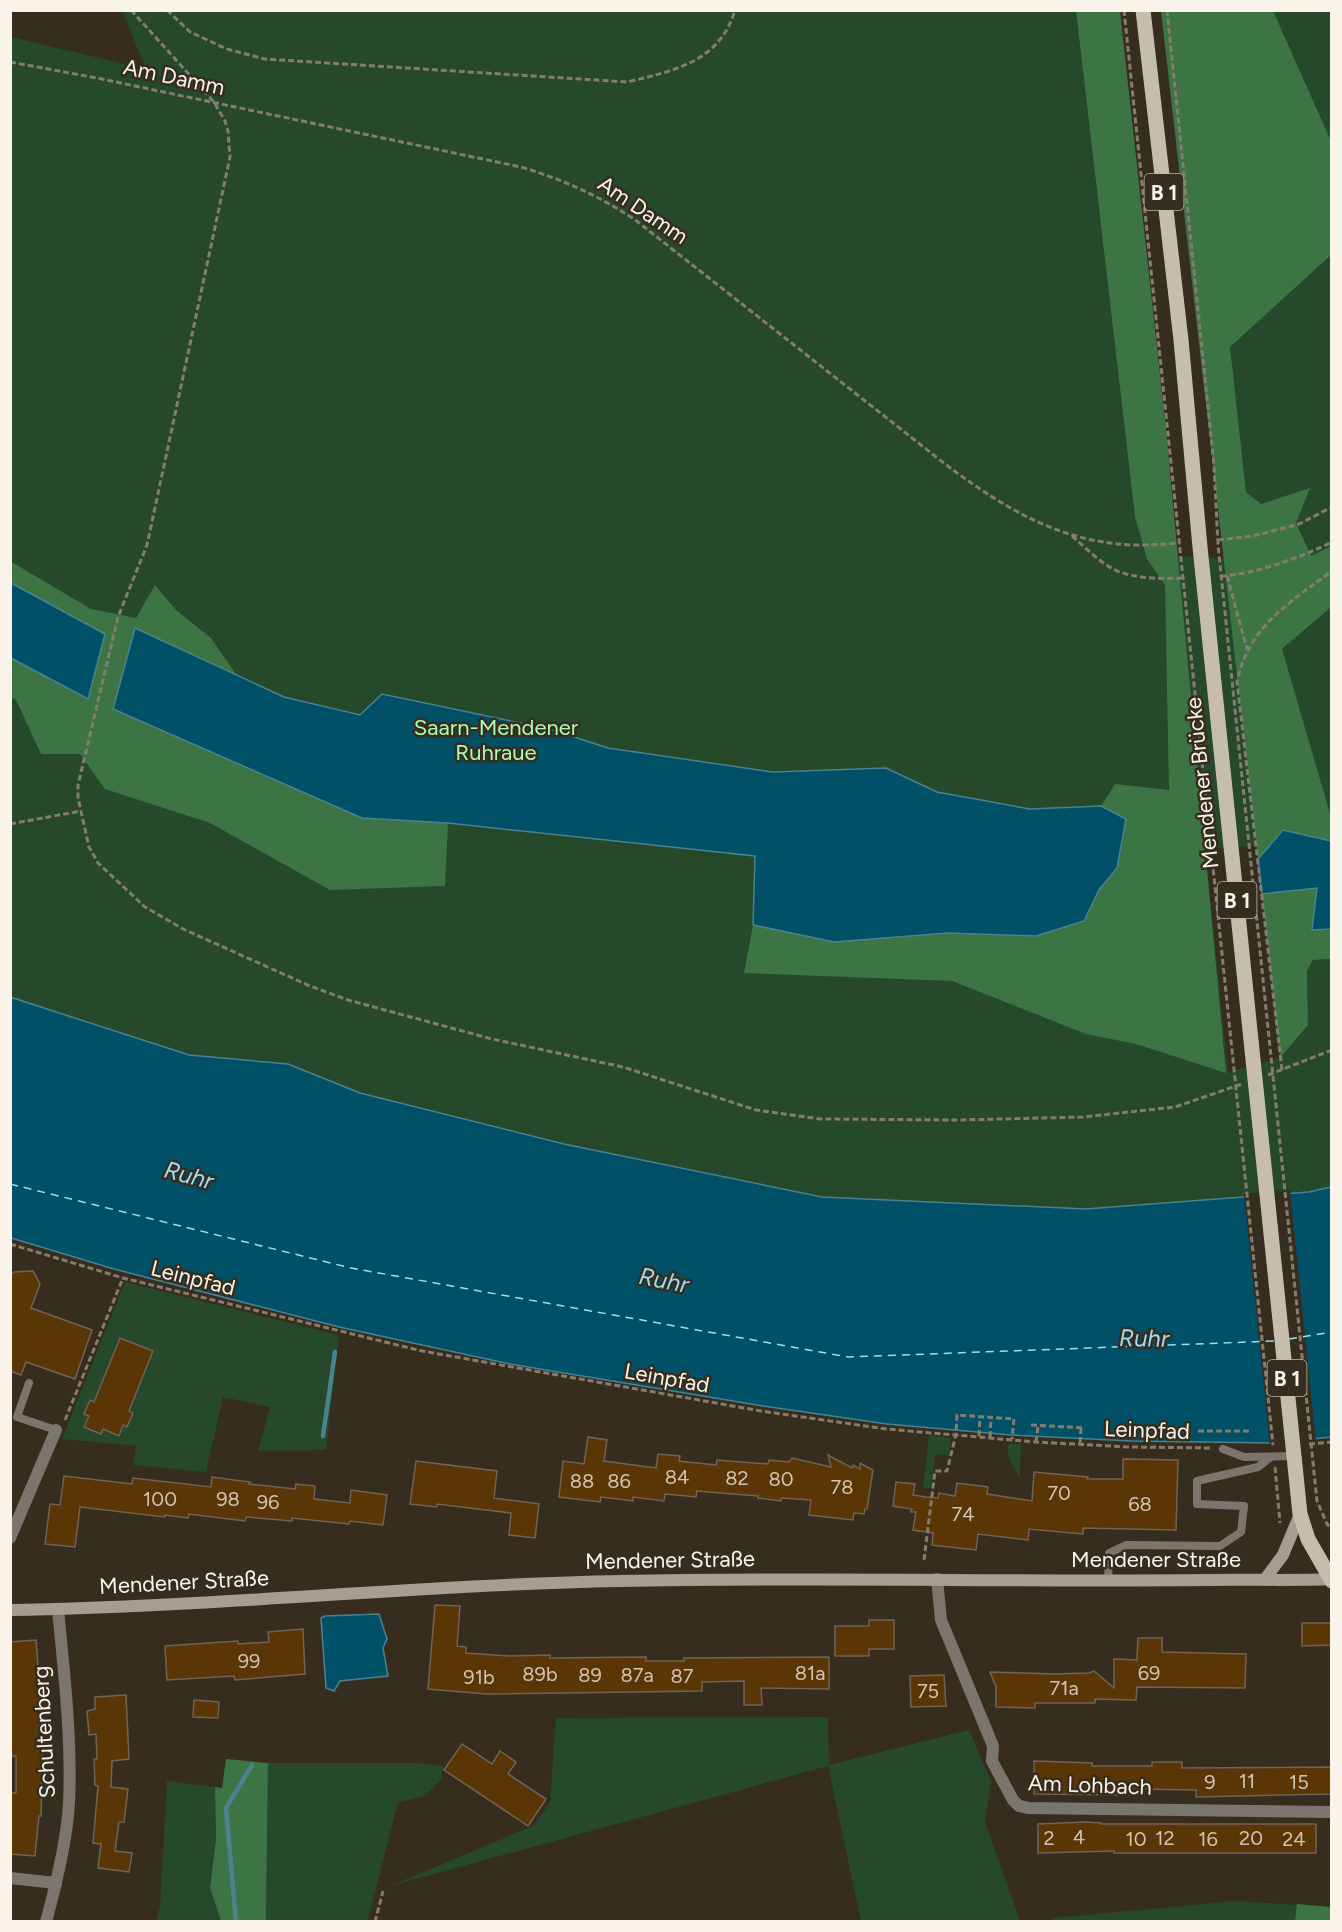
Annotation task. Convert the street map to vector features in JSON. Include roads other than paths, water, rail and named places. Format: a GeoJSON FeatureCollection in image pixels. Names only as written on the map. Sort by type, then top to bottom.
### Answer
{"type":"FeatureCollection","features":[{"type":"Feature","properties":{"kind":"main road","name":"Mendener Brücke"},"geometry":{"type":"LineString","coordinates":[[1143,10],[1181,340],[1200,548],[1300,1508],[1308,1539],[1331,1580]]}},
{"type":"Feature","properties":{"kind":"main road"},"geometry":{"type":"LineString","coordinates":[[1265,1579],[1282,1555],[1300,1508]]}},
{"type":"Feature","properties":{"kind":"main road","name":"Mendener Straße"},"geometry":{"type":"LineString","coordinates":[[10,1610],[58,1610],[502,1584],[624,1581],[1331,1580]]}},
{"type":"Feature","properties":{"kind":"street"},"geometry":{"type":"LineString","coordinates":[[10,1538],[56,1430]]}},
{"type":"Feature","properties":{"kind":"street","name":"Am Lohbach"},"geometry":{"type":"LineString","coordinates":[[937,1579],[941,1620],[993,1746],[992,1761],[1013,1800],[1019,1806],[1029,1808],[1332,1812]]}},
{"type":"Feature","properties":{"kind":"street","name":"Schultenberg"},"geometry":{"type":"LineString","coordinates":[[46,1922],[57,1883],[69,1806],[70,1740],[58,1610]]}},
{"type":"Feature","properties":{"kind":"street"},"geometry":{"type":"LineString","coordinates":[[10,1878],[57,1883]]}},
{"type":"Feature","properties":{"kind":"lane"},"geometry":{"type":"LineString","coordinates":[[29,1383],[14,1415],[56,1430]]}},
{"type":"Feature","properties":{"kind":"lane"},"geometry":{"type":"LineString","coordinates":[[1224,1449],[1244,1457],[1300,1456]]}},
{"type":"Feature","properties":{"kind":"lane"},"geometry":{"type":"LineString","coordinates":[[1108,1581],[1109,1553],[1126,1545],[1220,1546],[1241,1532],[1244,1506],[1197,1504],[1197,1481],[1258,1467],[1273,1457]]}},
{"type":"Feature","properties":{"kind":"water"},"geometry":{"type":"Polygon","coordinates":[[[11,583],[105,634],[88,699],[11,658],[11,583]]]}},
{"type":"Feature","properties":{"kind":"water"},"geometry":{"type":"Polygon","coordinates":[[[135,628],[284,697],[360,715],[382,694],[549,729],[608,748],[773,772],[886,768],[937,792],[1030,809],[1101,806],[1126,819],[1117,868],[1099,890],[1084,921],[1036,936],[948,933],[834,942],[753,925],[755,856],[448,823],[362,818],[113,709],[135,628]]]}},
{"type":"Feature","properties":{"kind":"water"},"geometry":{"type":"Polygon","coordinates":[[[1283,830],[1331,841],[1331,929],[1312,930],[1317,888],[1262,894],[1258,859],[1283,830]]]}},
{"type":"Feature","properties":{"kind":"water","name":"Ruhr"},"geometry":{"type":"Polygon","coordinates":[[[10,997],[189,1055],[288,1064],[360,1093],[564,1144],[822,1197],[1086,1209],[1309,1192],[1331,1187],[1331,1437],[1272,1443],[1131,1441],[1011,1435],[887,1424],[763,1406],[510,1364],[339,1327],[114,1269],[11,1238],[10,997]]]}},
{"type":"Feature","properties":{"kind":"water"},"geometry":{"type":"Polygon","coordinates":[[[379,1614],[387,1639],[383,1648],[388,1676],[340,1681],[334,1691],[326,1688],[321,1618],[379,1614]]]}},
{"type":"Feature","properties":{"kind":"waterway"},"geometry":{"type":"LineString","coordinates":[[323,1436],[335,1352]]}},
{"type":"Feature","properties":{"kind":"waterway"},"geometry":{"type":"LineString","coordinates":[[236,1922],[226,1808],[252,1765]]}},
{"type":"Feature","properties":{"kind":"park label","name":"Saarn-Mendener Ruhraue"},"geometry":{"type":"Point","coordinates":[496,740]}}]}
